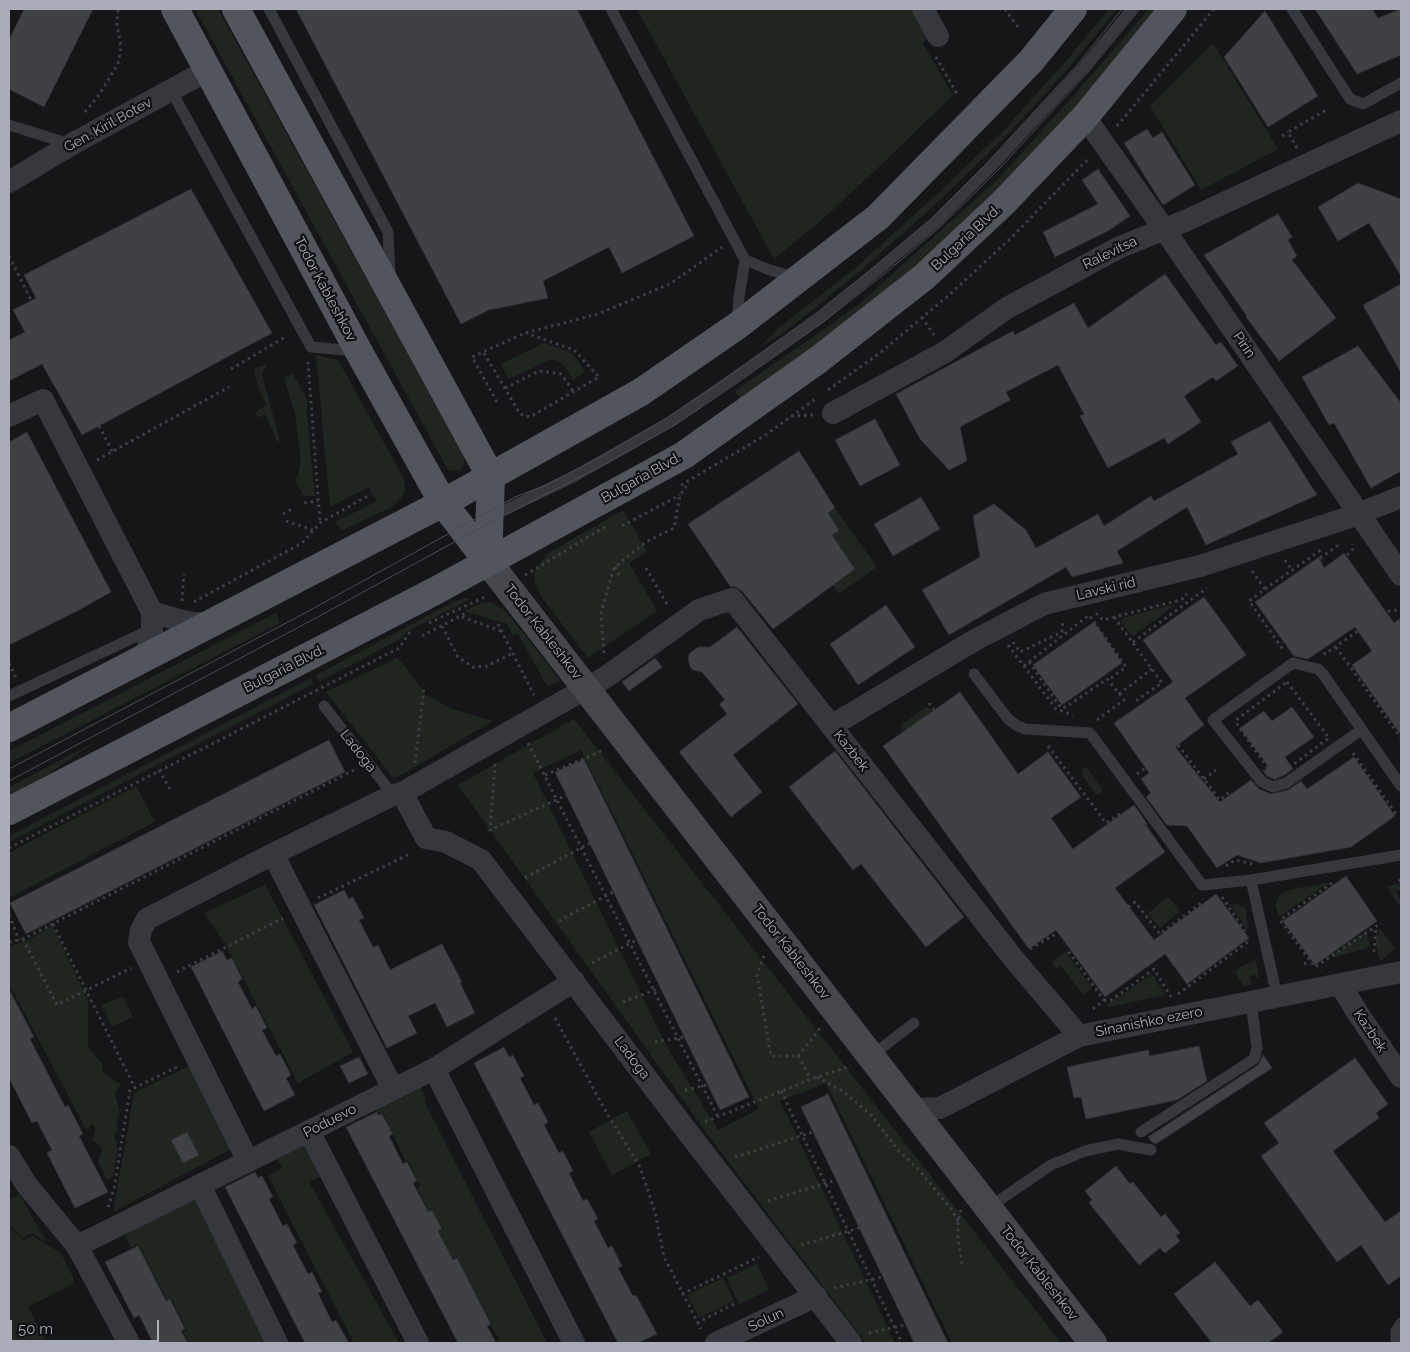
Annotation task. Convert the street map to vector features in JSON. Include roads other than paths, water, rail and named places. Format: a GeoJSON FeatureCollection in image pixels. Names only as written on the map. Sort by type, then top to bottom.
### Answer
{"type":"FeatureCollection","features":[{"type":"Feature","properties":{"kind":"main road","name":"Todor Kableshkov"},"geometry":{"type":"LineString","coordinates":[[175,9],[359,352],[443,503],[477,524],[488,562],[596,683],[863,1061],[912,1108],[1093,1343]]}},
{"type":"Feature","properties":{"kind":"main road"},"geometry":{"type":"LineString","coordinates":[[236,9],[491,477],[477,524]]}},
{"type":"Feature","properties":{"kind":"main road"},"geometry":{"type":"LineString","coordinates":[[9,728],[443,503],[641,392],[737,326],[878,217],[1031,61],[1073,9]]}},
{"type":"Feature","properties":{"kind":"main road","name":"Bulgaria Blvd."},"geometry":{"type":"LineString","coordinates":[[9,811],[435,591],[684,455],[818,360],[924,277],[1002,203],[1085,117],[1173,9]]}},
{"type":"Feature","properties":{"kind":"street"},"geometry":{"type":"LineString","coordinates":[[923,9],[938,36]]}},
{"type":"Feature","properties":{"kind":"street","name":"Gen. Kiril Botev"},"geometry":{"type":"LineString","coordinates":[[9,182],[72,144],[208,70]]}},
{"type":"Feature","properties":{"kind":"street","name":"Pirin"},"geometry":{"type":"LineString","coordinates":[[1085,117],[1164,228],[1358,514],[1401,574]]}},
{"type":"Feature","properties":{"kind":"street","name":"Ralevitsa"},"geometry":{"type":"LineString","coordinates":[[833,413],[945,352],[1007,308],[1120,247],[1184,221],[1401,121]]}},
{"type":"Feature","properties":{"kind":"street"},"geometry":{"type":"LineString","coordinates":[[9,416],[43,400],[152,620],[148,647],[143,658]]}},
{"type":"Feature","properties":{"kind":"street","name":"Lavski rid"},"geometry":{"type":"LineString","coordinates":[[831,726],[975,640],[1044,604],[1200,566],[1358,514],[1401,497]]}},
{"type":"Feature","properties":{"kind":"street","name":"Kazbek"},"geometry":{"type":"LineString","coordinates":[[596,683],[699,610],[732,599],[1013,958],[1079,1036]]}},
{"type":"Feature","properties":{"kind":"street"},"geometry":{"type":"LineString","coordinates":[[152,620],[178,616],[192,623],[211,623]]}},
{"type":"Feature","properties":{"kind":"street"},"geometry":{"type":"LineString","coordinates":[[248,1161],[139,942],[141,930],[147,919],[273,854],[398,794],[596,683]]}},
{"type":"Feature","properties":{"kind":"street","name":"Ladoga"},"geometry":{"type":"LineString","coordinates":[[398,794],[426,838],[446,842],[481,860],[778,1248],[825,1292],[859,1338]]}},
{"type":"Feature","properties":{"kind":"street"},"geometry":{"type":"LineString","coordinates":[[273,854],[393,1089]]}},
{"type":"Feature","properties":{"kind":"street","name":"Sinanishko ezero"},"geometry":{"type":"LineString","coordinates":[[912,1108],[940,1108],[1079,1036],[1401,972]]}},
{"type":"Feature","properties":{"kind":"street","name":"Poduevo"},"geometry":{"type":"LineString","coordinates":[[77,1246],[434,1069],[574,981]]}},
{"type":"Feature","properties":{"kind":"street","name":"Kazbek"},"geometry":{"type":"LineString","coordinates":[[1340,984],[1401,1077]]}},
{"type":"Feature","properties":{"kind":"street"},"geometry":{"type":"LineString","coordinates":[[434,1069],[574,1343]]}},
{"type":"Feature","properties":{"kind":"street"},"geometry":{"type":"LineString","coordinates":[[309,1131],[418,1343]]}},
{"type":"Feature","properties":{"kind":"street"},"geometry":{"type":"LineString","coordinates":[[9,1156],[26,1184],[77,1246],[129,1343]]}},
{"type":"Feature","properties":{"kind":"street"},"geometry":{"type":"LineString","coordinates":[[200,1185],[277,1343]]}},
{"type":"Feature","properties":{"kind":"street","name":"Solun"},"geometry":{"type":"LineString","coordinates":[[710,1340],[825,1292]]}},
{"type":"Feature","properties":{"kind":"lane"},"geometry":{"type":"LineString","coordinates":[[269,9],[388,232],[390,292]]}},
{"type":"Feature","properties":{"kind":"lane"},"geometry":{"type":"LineString","coordinates":[[611,9],[744,260],[738,297],[737,326]]}},
{"type":"Feature","properties":{"kind":"lane"},"geometry":{"type":"LineString","coordinates":[[477,524],[573,477],[670,422],[820,318],[935,222],[971,188],[1084,67],[1132,9]]}},
{"type":"Feature","properties":{"kind":"lane"},"geometry":{"type":"LineString","coordinates":[[1292,9],[1350,99],[1363,104],[1401,83]]}},
{"type":"Feature","properties":{"kind":"lane"},"geometry":{"type":"LineString","coordinates":[[171,90],[311,347],[359,352]]}},
{"type":"Feature","properties":{"kind":"lane"},"geometry":{"type":"LineString","coordinates":[[9,125],[72,144]]}},
{"type":"Feature","properties":{"kind":"lane"},"geometry":{"type":"LineString","coordinates":[[744,260],[799,278]]}},
{"type":"Feature","properties":{"kind":"lane"},"geometry":{"type":"LineString","coordinates":[[9,696],[152,620]]}},
{"type":"Feature","properties":{"kind":"lane"},"geometry":{"type":"LineString","coordinates":[[1361,730],[1286,783],[1274,787],[1262,782],[1213,720],[1293,663],[1321,671],[1401,786]]}},
{"type":"Feature","properties":{"kind":"lane"},"geometry":{"type":"LineString","coordinates":[[974,674],[1008,719],[1016,726],[1025,729],[1090,733],[1202,885],[1251,880],[1401,855]]}},
{"type":"Feature","properties":{"kind":"lane","name":"Ladoga"},"geometry":{"type":"LineString","coordinates":[[324,706],[368,763],[398,794]]}},
{"type":"Feature","properties":{"kind":"lane"},"geometry":{"type":"LineString","coordinates":[[1251,880],[1277,996]]}},
{"type":"Feature","properties":{"kind":"lane"},"geometry":{"type":"LineString","coordinates":[[1141,1132],[1254,1059],[1257,1048],[1251,1002]]}},
{"type":"Feature","properties":{"kind":"lane"},"geometry":{"type":"LineString","coordinates":[[863,1061],[914,1023]]}},
{"type":"Feature","properties":{"kind":"lane"},"geometry":{"type":"LineString","coordinates":[[988,1208],[1051,1165],[1085,1151],[1118,1144],[1151,1150]]}},
{"type":"Feature","properties":{"kind":"lane"},"geometry":{"type":"LineString","coordinates":[[1396,1343],[1396,1331],[1401,1322]]}},
{"type":"Feature","properties":{"kind":"tram line"},"geometry":{"type":"LineString","coordinates":[[9,769],[305,613],[515,497],[544,486],[598,458],[665,419],[718,384],[815,314],[932,218],[987,163],[1079,63],[1122,9]]}},
{"type":"Feature","properties":{"kind":"tram line"},"geometry":{"type":"LineString","coordinates":[[9,781],[314,619],[489,523],[602,466],[675,425],[727,390],[822,323],[939,228],[999,169],[1088,72],[1140,9]]}}]}
